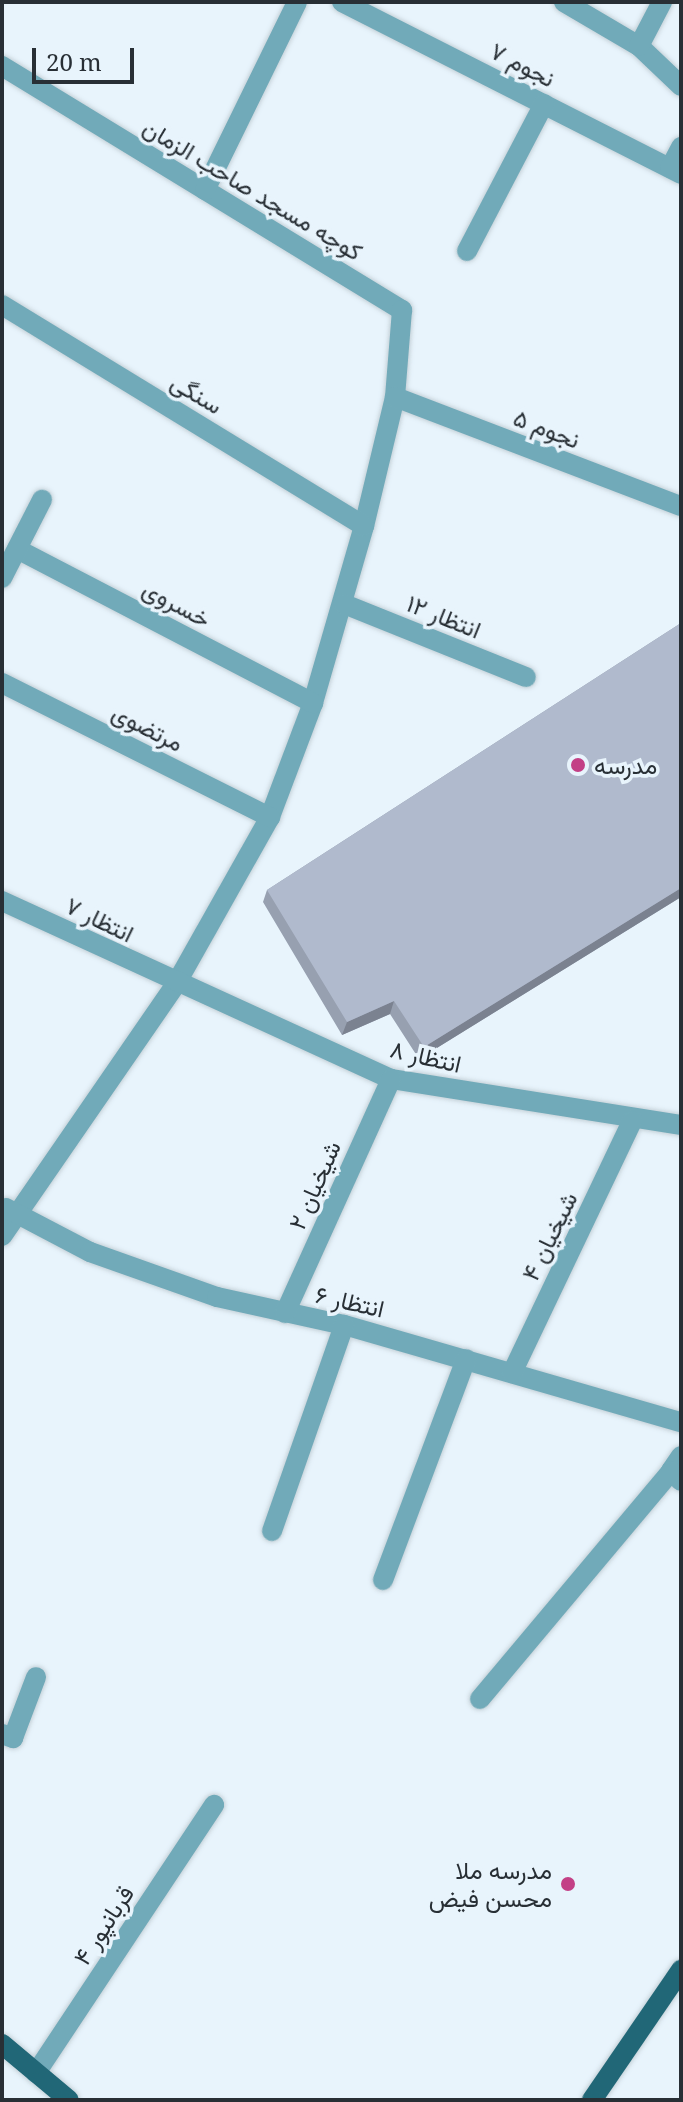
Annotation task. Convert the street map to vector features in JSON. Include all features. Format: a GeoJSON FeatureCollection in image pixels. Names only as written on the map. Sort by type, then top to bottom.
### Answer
{"type":"FeatureCollection","features":[{"type":"Feature","properties":{"kind":"main road"},"geometry":{"type":"LineString","coordinates":[[592,2100],[681,1970]]}},
{"type":"Feature","properties":{"kind":"main road"},"geometry":{"type":"LineString","coordinates":[[2,2044],[69,2100]]}},
{"type":"Feature","properties":{"kind":"street"},"geometry":{"type":"LineString","coordinates":[[205,190],[297,2]]}},
{"type":"Feature","properties":{"kind":"street","name":"نجوم ۷"},"geometry":{"type":"LineString","coordinates":[[342,2],[676,171]]}},
{"type":"Feature","properties":{"kind":"street"},"geometry":{"type":"LineString","coordinates":[[564,2],[639,46],[681,86]]}},
{"type":"Feature","properties":{"kind":"street"},"geometry":{"type":"LineString","coordinates":[[639,46],[662,2]]}},
{"type":"Feature","properties":{"kind":"street","name":"کوچه مسجد صاحب الزمان"},"geometry":{"type":"LineString","coordinates":[[2,66],[402,310],[395,397]]}},
{"type":"Feature","properties":{"kind":"street"},"geometry":{"type":"LineString","coordinates":[[467,251],[544,104]]}},
{"type":"Feature","properties":{"kind":"street"},"geometry":{"type":"LineString","coordinates":[[676,171],[681,147]]}},
{"type":"Feature","properties":{"kind":"street","name":"سنگی"},"geometry":{"type":"LineString","coordinates":[[2,305],[364,526]]}},
{"type":"Feature","properties":{"kind":"street"},"geometry":{"type":"LineString","coordinates":[[2,1236],[9,1209],[176,984],[270,817],[313,703],[344,604],[395,397]]}},
{"type":"Feature","properties":{"kind":"street","name":"نجوم ۵"},"geometry":{"type":"LineString","coordinates":[[395,397],[681,506]]}},
{"type":"Feature","properties":{"kind":"street"},"geometry":{"type":"LineString","coordinates":[[2,578],[42,500]]}},
{"type":"Feature","properties":{"kind":"street","name":"خسروی"},"geometry":{"type":"LineString","coordinates":[[17,549],[313,703]]}},
{"type":"Feature","properties":{"kind":"street","name":"انتظار ۱۲"},"geometry":{"type":"LineString","coordinates":[[344,604],[526,677]]}},
{"type":"Feature","properties":{"kind":"street","name":"مرتضوی"},"geometry":{"type":"LineString","coordinates":[[2,683],[270,817]]}},
{"type":"Feature","properties":{"kind":"street","name":"انتظار ۷"},"geometry":{"type":"LineString","coordinates":[[2,901],[176,984]]}},
{"type":"Feature","properties":{"kind":"street","name":"انتظار ۸"},"geometry":{"type":"LineString","coordinates":[[176,984],[391,1079],[632,1121],[681,1125]]}},
{"type":"Feature","properties":{"kind":"street","name":"شیخیان ۲"},"geometry":{"type":"LineString","coordinates":[[285,1313],[391,1079]]}},
{"type":"Feature","properties":{"kind":"street","name":"شیخیان ۴"},"geometry":{"type":"LineString","coordinates":[[512,1373],[632,1121]]}},
{"type":"Feature","properties":{"kind":"street","name":"انتظار ۶"},"geometry":{"type":"LineString","coordinates":[[9,1209],[90,1252],[154,1277],[285,1313],[344,1325],[681,1422]]}},
{"type":"Feature","properties":{"kind":"street"},"geometry":{"type":"LineString","coordinates":[[272,1531],[344,1325]]}},
{"type":"Feature","properties":{"kind":"street"},"geometry":{"type":"LineString","coordinates":[[383,1580],[466,1359]]}},
{"type":"Feature","properties":{"kind":"street"},"geometry":{"type":"LineString","coordinates":[[480,1699],[678,1469]]}},
{"type":"Feature","properties":{"kind":"street"},"geometry":{"type":"LineString","coordinates":[[2,1734],[13,1738],[36,1677]]}},
{"type":"Feature","properties":{"kind":"street","name":"قربانپور ۴"},"geometry":{"type":"LineString","coordinates":[[36,2073],[214,1805]]}},
{"type":"Feature","properties":{"kind":"building","name":"مدرسه"},"geometry":{"type":"Polygon","coordinates":[[[681,623],[681,888],[424,1047],[394,1001],[347,1022],[267,890],[681,623]]]}},
{"type":"Feature","properties":{"kind":"place","name":"مدرسه"},"geometry":{"type":"Point","coordinates":[578,765]}},
{"type":"Feature","properties":{"kind":"place","name":"مدرسه ملا محسن فیض"},"geometry":{"type":"Point","coordinates":[568,1884]}}]}
